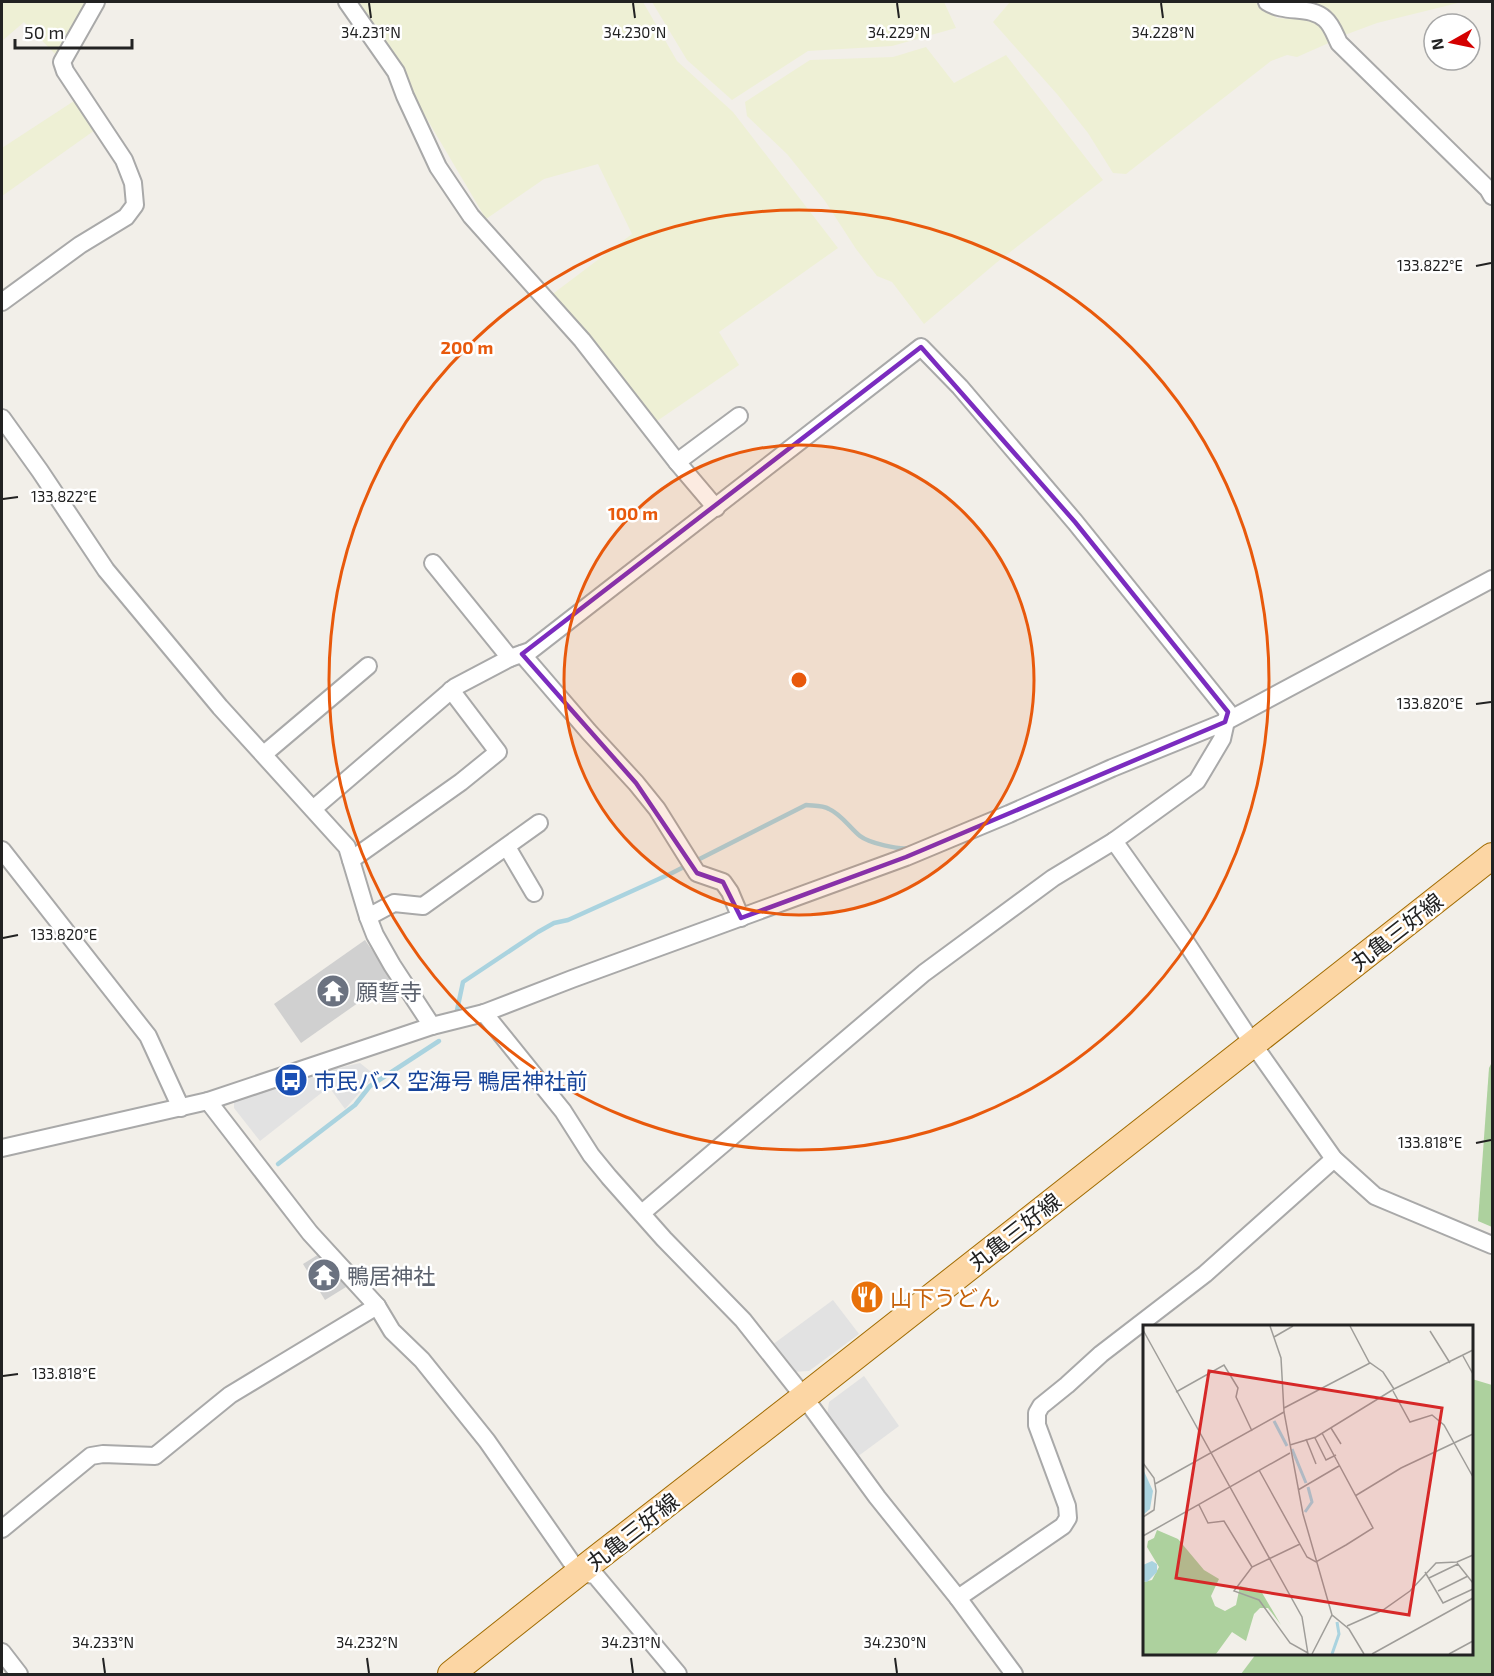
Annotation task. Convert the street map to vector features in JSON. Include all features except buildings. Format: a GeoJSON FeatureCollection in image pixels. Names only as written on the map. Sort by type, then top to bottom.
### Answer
{"type":"FeatureCollection","features":[{"type":"Feature","properties":{"kind":"main road","name":"丸亀三好線"},"geometry":{"type":"LineString","coordinates":[[451,1674],[1492,856]]}},
{"type":"Feature","properties":{"kind":"street"},"geometry":{"type":"LineString","coordinates":[[2,302],[80,245],[126,217],[135,205],[134,183],[124,160],[62,62],[96,2]]}},
{"type":"Feature","properties":{"kind":"street"},"geometry":{"type":"LineString","coordinates":[[347,2],[396,72],[438,167],[471,216],[582,340],[677,462],[716,508]]}},
{"type":"Feature","properties":{"kind":"street"},"geometry":{"type":"LineString","coordinates":[[1267,2],[1281,8],[1311,11],[1324,18],[1333,29],[1339,43],[1488,189],[1492,196]]}},
{"type":"Feature","properties":{"kind":"street"},"geometry":{"type":"LineString","coordinates":[[313,809],[451,690],[530,651],[921,347],[960,387],[1076,522],[1226,717]]}},
{"type":"Feature","properties":{"kind":"street"},"geometry":{"type":"LineString","coordinates":[[677,462],[739,416]]}},
{"type":"Feature","properties":{"kind":"street"},"geometry":{"type":"LineString","coordinates":[[2,418],[106,570],[220,707],[347,847],[375,935],[432,1026]]}},
{"type":"Feature","properties":{"kind":"street"},"geometry":{"type":"LineString","coordinates":[[433,563],[516,656],[636,783],[657,809],[697,873],[723,882],[741,918]]}},
{"type":"Feature","properties":{"kind":"street"},"geometry":{"type":"LineString","coordinates":[[2,1148],[208,1101],[432,1026],[483,1013],[906,857],[1009,814],[1226,717],[1492,579]]}},
{"type":"Feature","properties":{"kind":"street"},"geometry":{"type":"LineString","coordinates":[[264,754],[368,666]]}},
{"type":"Feature","properties":{"kind":"street"},"geometry":{"type":"LineString","coordinates":[[351,860],[461,782],[498,752],[451,690]]}},
{"type":"Feature","properties":{"kind":"street"},"geometry":{"type":"LineString","coordinates":[[642,1214],[924,973],[1053,878],[1114,841],[1197,781],[1221,739],[1226,717]]}},
{"type":"Feature","properties":{"kind":"street"},"geometry":{"type":"LineString","coordinates":[[368,917],[394,903],[423,906],[539,823]]}},
{"type":"Feature","properties":{"kind":"street"},"geometry":{"type":"LineString","coordinates":[[1114,841],[1334,1159],[1375,1196],[1492,1245]]}},
{"type":"Feature","properties":{"kind":"street"},"geometry":{"type":"LineString","coordinates":[[507,847],[534,893]]}},
{"type":"Feature","properties":{"kind":"street"},"geometry":{"type":"LineString","coordinates":[[2,850],[148,1036],[181,1108]]}},
{"type":"Feature","properties":{"kind":"street"},"geometry":{"type":"LineString","coordinates":[[483,1013],[563,1111],[591,1155],[664,1239],[743,1320],[1014,1674]]}},
{"type":"Feature","properties":{"kind":"street"},"geometry":{"type":"LineString","coordinates":[[208,1101],[310,1233],[376,1306],[392,1331],[422,1360],[487,1441],[579,1573],[595,1575],[678,1674]]}},
{"type":"Feature","properties":{"kind":"street"},"geometry":{"type":"LineString","coordinates":[[958,1598],[1063,1526],[1068,1518],[1067,1506],[1037,1425],[1036,1413],[1041,1406],[1101,1354],[1205,1274],[1334,1159]]}},
{"type":"Feature","properties":{"kind":"street"},"geometry":{"type":"LineString","coordinates":[[2,1530],[91,1456],[103,1454],[155,1456],[230,1395],[376,1306]]}},
{"type":"Feature","properties":{"kind":"street"},"geometry":{"type":"LineString","coordinates":[[2,1652],[19,1674]]}},
{"type":"Feature","properties":{"kind":"highlighted area"},"geometry":{"type":"Polygon","coordinates":[[[921,347],[1075,522],[1228,712],[1225,722],[906,857],[741,918],[723,882],[697,873],[636,783],[522,654],[921,347]]]}},
{"type":"Feature","properties":{"kind":"shaded area","name":"願誓寺"},"geometry":{"type":"Polygon","coordinates":[[[365,940],[392,979],[301,1043],[274,1004],[365,940]]]}},
{"type":"Feature","properties":{"kind":"shaded area"},"geometry":{"type":"Polygon","coordinates":[[[360,1063],[375,1075],[345,1109],[329,1087],[260,1141],[234,1108],[234,1097],[288,1079],[301,1080],[360,1063]]]}},
{"type":"Feature","properties":{"kind":"shaded area","name":"鴨居神社"},"geometry":{"type":"Polygon","coordinates":[[[324,1251],[346,1287],[325,1300],[303,1264],[324,1251]]]}},
{"type":"Feature","properties":{"kind":"shaded area"},"geometry":{"type":"Polygon","coordinates":[[[833,1300],[859,1334],[809,1371],[792,1372],[772,1345],[833,1300]]]}},
{"type":"Feature","properties":{"kind":"shaded area"},"geometry":{"type":"Polygon","coordinates":[[[864,1376],[899,1426],[857,1457],[827,1416],[829,1402],[864,1376]]]}},
{"type":"Feature","properties":{"kind":"green space"},"geometry":{"type":"Polygon","coordinates":[[[2,2],[89,2],[57,56],[24,22],[2,41],[2,2]]]}},
{"type":"Feature","properties":{"kind":"green space"},"geometry":{"type":"Polygon","coordinates":[[[351,2],[643,2],[677,61],[733,112],[838,248],[719,332],[739,365],[657,421],[550,296],[632,234],[598,164],[544,179],[486,219],[401,75],[351,2]]]}},
{"type":"Feature","properties":{"kind":"green space"},"geometry":{"type":"Polygon","coordinates":[[[652,2],[944,2],[956,28],[892,46],[808,51],[732,100],[687,60],[652,2]]]}},
{"type":"Feature","properties":{"kind":"green space"},"geometry":{"type":"Polygon","coordinates":[[[1010,2],[1255,2],[1277,18],[1312,20],[1320,25],[1331,42],[1297,57],[1287,55],[1271,61],[1126,174],[1113,173],[1088,133],[1057,94],[993,22],[1010,2]]]}},
{"type":"Feature","properties":{"kind":"green space"},"geometry":{"type":"Polygon","coordinates":[[[1280,2],[1462,2],[1377,23],[1342,36],[1333,14],[1328,9],[1280,2]]]}},
{"type":"Feature","properties":{"kind":"green space"},"geometry":{"type":"Polygon","coordinates":[[[926,47],[954,83],[1006,55],[1103,180],[996,263],[924,324],[892,282],[877,276],[856,249],[825,201],[787,154],[747,116],[745,102],[810,60],[893,57],[926,47]]]}},
{"type":"Feature","properties":{"kind":"green space"},"geometry":{"type":"Polygon","coordinates":[[[77,99],[95,130],[2,196],[2,148],[77,99]]]}},
{"type":"Feature","properties":{"kind":"green space"},"geometry":{"type":"Polygon","coordinates":[[[1492,1062],[1492,1227],[1478,1221],[1489,1068],[1492,1062]]]}},
{"type":"Feature","properties":{"kind":"green space"},"geometry":{"type":"Polygon","coordinates":[[[1473,1379],[1492,1385],[1492,1674],[1241,1674],[1255,1655],[1473,1655],[1473,1379]]]}},
{"type":"Feature","properties":{"kind":"waterway"},"geometry":{"type":"LineString","coordinates":[[456,1015],[463,982],[538,932],[672,873],[806,805],[833,811],[860,836],[870,841],[892,847],[910,848]]}},
{"type":"Feature","properties":{"kind":"waterway"},"geometry":{"type":"LineString","coordinates":[[278,1164],[355,1105],[370,1086],[439,1041]]}},
{"type":"Feature","properties":{"kind":"place","name":"願誓寺"},"geometry":{"type":"Point","coordinates":[333,991]}},
{"type":"Feature","properties":{"kind":"place","name":"市民バス 空海号 鴨居神社前"},"geometry":{"type":"Point","coordinates":[291,1080]}},
{"type":"Feature","properties":{"kind":"place","name":"鴨居神社"},"geometry":{"type":"Point","coordinates":[324,1275]}},
{"type":"Feature","properties":{"kind":"place","name":"山下うどん"},"geometry":{"type":"Point","coordinates":[867,1297]}}]}
